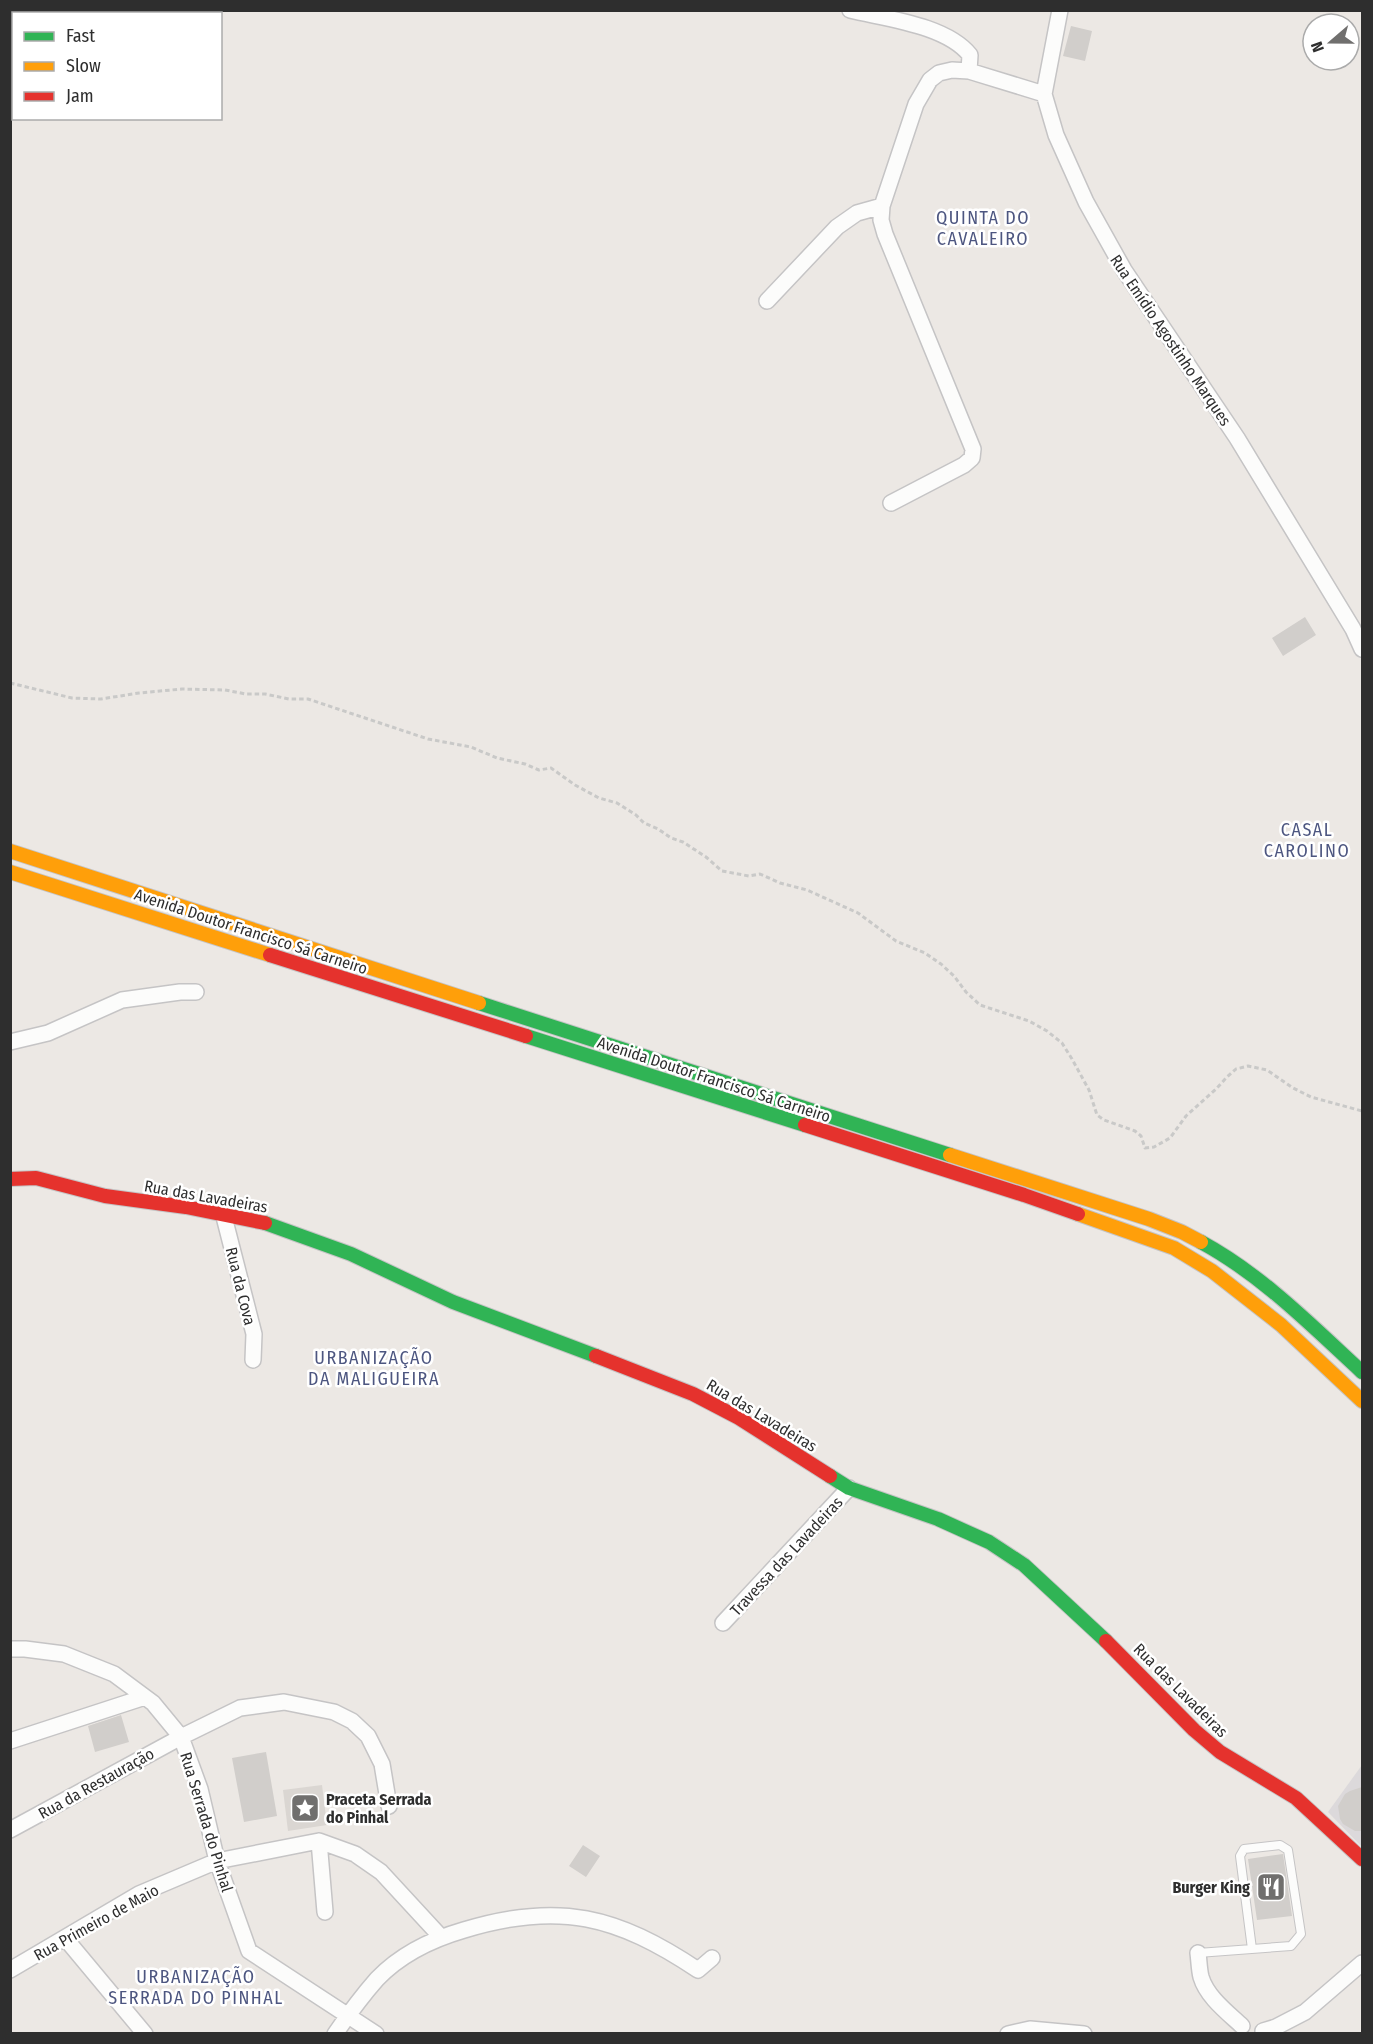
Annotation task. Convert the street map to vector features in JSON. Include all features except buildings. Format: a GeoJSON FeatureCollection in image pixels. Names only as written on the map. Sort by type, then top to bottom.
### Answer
{"type":"FeatureCollection","features":[{"type":"Feature","properties":{"kind":"main road","name":"Avenida Doutor Francisco Sá Carneiro"},"geometry":{"type":"LineString","coordinates":[[10,851],[1149,1219],[1182,1232],[1217,1251],[1286,1302],[1362,1372]]}},
{"type":"Feature","properties":{"kind":"main road","name":"Avenida Doutor Francisco Sá Carneiro"},"geometry":{"type":"LineString","coordinates":[[10,872],[1024,1195],[1174,1248],[1241,1292],[1281,1325],[1362,1401]]}},
{"type":"Feature","properties":{"kind":"main road","name":"Rua das Lavadeiras"},"geometry":{"type":"LineString","coordinates":[[10,1179],[57,1182],[105,1196],[223,1213],[257,1220],[305,1236],[351,1254],[453,1302],[693,1394],[739,1418],[849,1488],[938,1519],[989,1542],[1024,1565],[1125,1658],[1194,1730],[1220,1752],[1296,1798],[1362,1859]]}},
{"type":"Feature","properties":{"kind":"street"},"geometry":{"type":"LineString","coordinates":[[850,10],[938,32],[952,38],[970,55],[969,71]]}},
{"type":"Feature","properties":{"kind":"street","name":"Rua Emídio Agostinho Marques"},"geometry":{"type":"LineString","coordinates":[[1060,10],[1044,94],[1056,135],[1075,181],[1102,234],[1124,270],[1237,438],[1353,629],[1362,649]]}},
{"type":"Feature","properties":{"kind":"street"},"geometry":{"type":"LineString","coordinates":[[891,503],[964,465],[972,458],[973,449],[885,234],[882,220],[882,206],[916,104],[930,80],[939,73],[952,70],[969,71],[1044,94]]}},
{"type":"Feature","properties":{"kind":"street"},"geometry":{"type":"LineString","coordinates":[[767,301],[837,227],[857,213],[882,206]]}},
{"type":"Feature","properties":{"kind":"street"},"geometry":{"type":"LineString","coordinates":[[10,1042],[48,1033],[122,1000],[196,992]]}},
{"type":"Feature","properties":{"kind":"street","name":"Rua da Cova"},"geometry":{"type":"LineString","coordinates":[[223,1213],[254,1334],[254,1360]]}},
{"type":"Feature","properties":{"kind":"street","name":"Travessa das Lavadeiras"},"geometry":{"type":"LineString","coordinates":[[723,1623],[849,1488]]}},
{"type":"Feature","properties":{"kind":"street","name":"Rua Serrada do Pinhal"},"geometry":{"type":"LineString","coordinates":[[10,1649],[64,1654],[114,1674],[153,1703],[181,1737],[200,1789],[217,1861],[249,1951],[376,2034]]}},
{"type":"Feature","properties":{"kind":"street"},"geometry":{"type":"LineString","coordinates":[[10,1741],[145,1697]]}},
{"type":"Feature","properties":{"kind":"street","name":"Rua da Restauração"},"geometry":{"type":"LineString","coordinates":[[10,1830],[240,1707],[284,1702],[334,1712],[352,1721],[368,1736],[382,1764],[389,1806]]}},
{"type":"Feature","properties":{"kind":"street"},"geometry":{"type":"LineString","coordinates":[[325,1912],[319,1841],[355,1854],[381,1872],[441,1937]]}},
{"type":"Feature","properties":{"kind":"street","name":"Rua Primeiro de Maio"},"geometry":{"type":"LineString","coordinates":[[10,1970],[139,1894],[217,1861],[319,1841]]}},
{"type":"Feature","properties":{"kind":"street"},"geometry":{"type":"LineString","coordinates":[[335,2034],[378,1978],[417,1948],[441,1937],[494,1921],[551,1914],[572,1915],[604,1922],[656,1943],[698,1970],[712,1958]]}},
{"type":"Feature","properties":{"kind":"street"},"geometry":{"type":"LineString","coordinates":[[65,1938],[145,2034]]}},
{"type":"Feature","properties":{"kind":"street"},"geometry":{"type":"LineString","coordinates":[[1198,1953],[1201,1976],[1211,1995],[1240,2030],[1253,2023],[1263,2032],[1305,2012],[1362,1963]]}},
{"type":"Feature","properties":{"kind":"street"},"geometry":{"type":"LineString","coordinates":[[1008,2034],[1030,2029],[1084,2034]]}},
{"type":"Feature","properties":{"kind":"lane"},"geometry":{"type":"LineString","coordinates":[[1198,1953],[1252,1949],[1291,1946],[1301,1934],[1288,1850],[1280,1845],[1244,1849],[1240,1857],[1252,1949]]}},
{"type":"Feature","properties":{"kind":"path"},"geometry":{"type":"LineString","coordinates":[[10,683],[72,698],[100,699],[182,689],[225,690],[289,699],[308,699],[428,740],[471,747],[497,758],[525,764],[539,770],[551,768],[575,785],[599,798],[617,803],[644,823],[683,842],[722,871],[749,876],[760,874],[780,883],[807,890],[858,913],[896,941],[925,953],[941,964],[980,1005],[1029,1021],[1047,1031],[1062,1043],[1072,1059],[1089,1090],[1097,1115],[1104,1120],[1135,1131],[1141,1136],[1145,1148],[1154,1147],[1170,1138],[1186,1116],[1227,1077],[1236,1069],[1248,1066],[1267,1070],[1311,1097],[1362,1112]]}},
{"type":"Feature","properties":{"kind":"shaded area"},"geometry":{"type":"Polygon","coordinates":[[[1362,1765],[1362,1847],[1328,1812],[1362,1765]]]}},
{"type":"Feature","properties":{"kind":"shaded area","name":"Praceta Serrada do Pinhal"},"geometry":{"type":"Polygon","coordinates":[[[322,1785],[327,1825],[288,1831],[283,1790],[322,1785]]]}},
{"type":"Feature","properties":{"kind":"traffic: fast"},"geometry":{"type":"LineString","coordinates":[[479,1003],[950,1155]]}},
{"type":"Feature","properties":{"kind":"traffic: fast"},"geometry":{"type":"LineString","coordinates":[[526,1036],[805,1125]]}},
{"type":"Feature","properties":{"kind":"traffic: fast"},"geometry":{"type":"LineString","coordinates":[[265,1223],[351,1254],[453,1302],[596,1356]]}},
{"type":"Feature","properties":{"kind":"traffic: fast"},"geometry":{"type":"LineString","coordinates":[[1201,1242],[1266,1286],[1362,1372]]}},
{"type":"Feature","properties":{"kind":"traffic: fast"},"geometry":{"type":"LineString","coordinates":[[830,1476],[849,1488],[938,1519],[989,1542],[1024,1565],[1106,1641]]}},
{"type":"Feature","properties":{"kind":"traffic: slow"},"geometry":{"type":"LineString","coordinates":[[10,851],[479,1003]]}},
{"type":"Feature","properties":{"kind":"traffic: slow"},"geometry":{"type":"LineString","coordinates":[[10,872],[270,955]]}},
{"type":"Feature","properties":{"kind":"traffic: slow"},"geometry":{"type":"LineString","coordinates":[[950,1155],[1149,1219],[1201,1242]]}},
{"type":"Feature","properties":{"kind":"traffic: slow"},"geometry":{"type":"LineString","coordinates":[[1078,1214],[1174,1248],[1212,1271],[1281,1325],[1362,1401]]}},
{"type":"Feature","properties":{"kind":"traffic: jam"},"geometry":{"type":"LineString","coordinates":[[270,955],[526,1036]]}},
{"type":"Feature","properties":{"kind":"traffic: jam"},"geometry":{"type":"LineString","coordinates":[[805,1125],[1078,1214]]}},
{"type":"Feature","properties":{"kind":"traffic: jam"},"geometry":{"type":"LineString","coordinates":[[10,1179],[36,1178],[105,1196],[186,1207],[265,1223]]}},
{"type":"Feature","properties":{"kind":"traffic: jam"},"geometry":{"type":"LineString","coordinates":[[596,1356],[693,1394],[739,1418],[830,1476]]}},
{"type":"Feature","properties":{"kind":"traffic: jam"},"geometry":{"type":"LineString","coordinates":[[1106,1641],[1194,1730],[1220,1752],[1296,1798],[1362,1859]]}},
{"type":"Feature","properties":{"kind":"place","name":"Praceta Serrada do Pinhal"},"geometry":{"type":"Point","coordinates":[305,1808]}},
{"type":"Feature","properties":{"kind":"place","name":"Burger King"},"geometry":{"type":"Point","coordinates":[1271,1887]}},
{"type":"Feature","properties":{"kind":"district","name":"QUINTA DO CAVALEIRO"},"geometry":{"type":"Point","coordinates":[983,228]}},
{"type":"Feature","properties":{"kind":"district","name":"CASAL CAROLINO"},"geometry":{"type":"Point","coordinates":[1307,840]}},
{"type":"Feature","properties":{"kind":"district","name":"URBANIZAÇÃO DA MALIGUEIRA"},"geometry":{"type":"Point","coordinates":[374,1368]}},
{"type":"Feature","properties":{"kind":"district","name":"URBANIZAÇÃO SERRADA DO PINHAL"},"geometry":{"type":"Point","coordinates":[196,1987]}}]}
